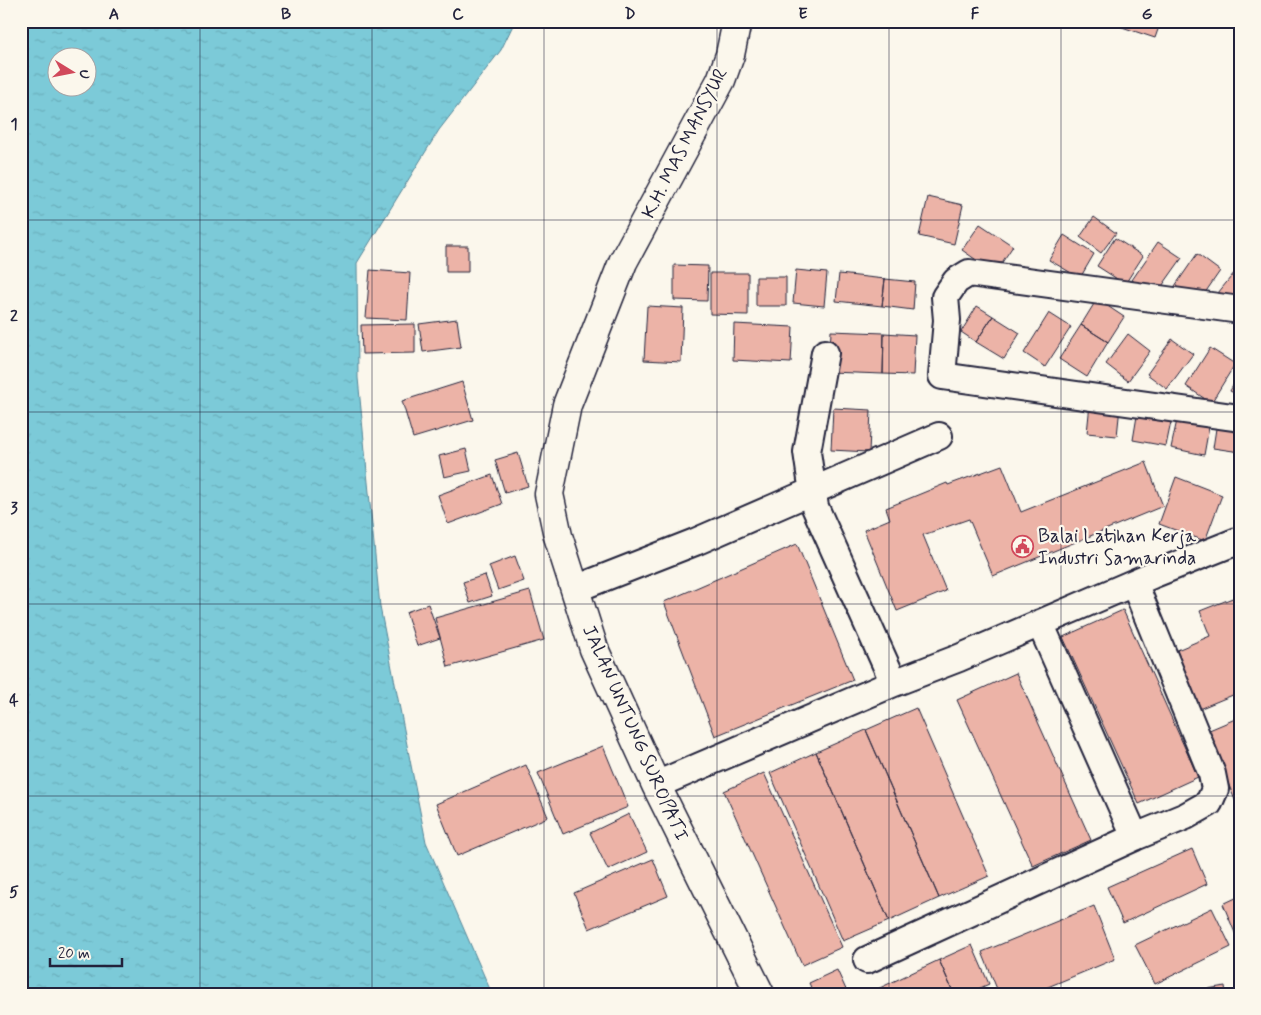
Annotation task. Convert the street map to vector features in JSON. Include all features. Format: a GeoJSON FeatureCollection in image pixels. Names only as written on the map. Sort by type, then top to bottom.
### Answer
{"type":"FeatureCollection","features":[{"type":"Feature","properties":{"kind":"main road","name":"K.H. MAS MANSYUR"},"geometry":{"type":"LineString","coordinates":[[623,262],[721,80],[730,56],[737,21]]}},
{"type":"Feature","properties":{"kind":"main road","name":"JALAN UNTUNG SUROPATI"},"geometry":{"type":"LineString","coordinates":[[623,262],[567,405],[549,494],[558,536],[594,649],[656,785],[760,994]]}},
{"type":"Feature","properties":{"kind":"street"},"geometry":{"type":"LineString","coordinates":[[1240,310],[969,273],[956,281],[946,297],[947,320],[942,376],[1240,418]]}},
{"type":"Feature","properties":{"kind":"street"},"geometry":{"type":"LineString","coordinates":[[825,353],[807,452],[815,507],[894,683]]}},
{"type":"Feature","properties":{"kind":"street"},"geometry":{"type":"LineString","coordinates":[[575,590],[695,542],[939,436]]}},
{"type":"Feature","properties":{"kind":"street"},"geometry":{"type":"LineString","coordinates":[[656,785],[894,683],[959,658],[1240,540]]}},
{"type":"Feature","properties":{"kind":"street"},"geometry":{"type":"LineString","coordinates":[[867,960],[1135,837],[1186,816],[1209,803],[1215,789],[1212,774],[1134,583]]}},
{"type":"Feature","properties":{"kind":"street"},"geometry":{"type":"LineString","coordinates":[[1040,623],[1135,837]]}},
{"type":"Feature","properties":{"kind":"water"},"geometry":{"type":"Polygon","coordinates":[[[21,21],[515,21],[501,50],[439,130],[357,263],[358,378],[380,607],[426,842],[492,994],[21,994],[21,21]]]}},
{"type":"Feature","properties":{"kind":"building"},"geometry":{"type":"Polygon","coordinates":[[[1104,21],[1161,21],[1155,38],[1104,21]]]}},
{"type":"Feature","properties":{"kind":"building"},"geometry":{"type":"Polygon","coordinates":[[[928,197],[963,205],[954,244],[919,236],[928,197]]]}},
{"type":"Feature","properties":{"kind":"building"},"geometry":{"type":"Polygon","coordinates":[[[1094,217],[1116,233],[1101,253],[1080,237],[1094,217]]]}},
{"type":"Feature","properties":{"kind":"building"},"geometry":{"type":"Polygon","coordinates":[[[980,224],[1013,246],[995,273],[962,250],[980,224]]]}},
{"type":"Feature","properties":{"kind":"building"},"geometry":{"type":"Polygon","coordinates":[[[1064,235],[1094,254],[1080,278],[1049,260],[1064,235]]]}},
{"type":"Feature","properties":{"kind":"building"},"geometry":{"type":"Polygon","coordinates":[[[1115,238],[1143,256],[1125,284],[1097,266],[1115,238]]]}},
{"type":"Feature","properties":{"kind":"building"},"geometry":{"type":"Polygon","coordinates":[[[1158,242],[1182,258],[1155,296],[1132,280],[1158,242]]]}},
{"type":"Feature","properties":{"kind":"building"},"geometry":{"type":"Polygon","coordinates":[[[446,246],[468,246],[468,272],[446,272],[446,246]]]}},
{"type":"Feature","properties":{"kind":"building"},"geometry":{"type":"Polygon","coordinates":[[[1197,254],[1220,271],[1198,303],[1175,286],[1197,254]]]}},
{"type":"Feature","properties":{"kind":"building"},"geometry":{"type":"Polygon","coordinates":[[[674,265],[708,266],[707,301],[674,300],[674,265]]]}},
{"type":"Feature","properties":{"kind":"building"},"geometry":{"type":"Polygon","coordinates":[[[1239,267],[1240,308],[1238,310],[1218,293],[1239,267]]]}},
{"type":"Feature","properties":{"kind":"building"},"geometry":{"type":"Polygon","coordinates":[[[370,270],[410,273],[407,320],[366,318],[370,270]]]}},
{"type":"Feature","properties":{"kind":"building"},"geometry":{"type":"Polygon","coordinates":[[[796,270],[827,273],[824,306],[793,303],[796,270]]]}},
{"type":"Feature","properties":{"kind":"building"},"geometry":{"type":"Polygon","coordinates":[[[710,273],[748,273],[748,315],[710,314],[710,273]]]}},
{"type":"Feature","properties":{"kind":"building"},"geometry":{"type":"Polygon","coordinates":[[[839,274],[885,279],[882,306],[836,301],[839,274]]]}},
{"type":"Feature","properties":{"kind":"building"},"geometry":{"type":"Polygon","coordinates":[[[756,277],[786,277],[786,306],[756,306],[756,277]]]}},
{"type":"Feature","properties":{"kind":"building"},"geometry":{"type":"Polygon","coordinates":[[[885,279],[915,282],[913,310],[882,306],[885,279]]]}},
{"type":"Feature","properties":{"kind":"building"},"geometry":{"type":"Polygon","coordinates":[[[1097,299],[1124,317],[1108,342],[1081,325],[1097,299]]]}},
{"type":"Feature","properties":{"kind":"building"},"geometry":{"type":"Polygon","coordinates":[[[647,306],[683,308],[681,362],[644,360],[647,306]]]}},
{"type":"Feature","properties":{"kind":"building"},"geometry":{"type":"Polygon","coordinates":[[[977,306],[993,316],[976,342],[961,332],[977,306]]]}},
{"type":"Feature","properties":{"kind":"building"},"geometry":{"type":"Polygon","coordinates":[[[1049,313],[1071,327],[1045,367],[1024,353],[1049,313]]]}},
{"type":"Feature","properties":{"kind":"building"},"geometry":{"type":"Polygon","coordinates":[[[993,316],[1020,333],[1004,359],[976,342],[993,316]]]}},
{"type":"Feature","properties":{"kind":"building"},"geometry":{"type":"Polygon","coordinates":[[[457,319],[461,347],[423,352],[419,324],[457,319]]]}},
{"type":"Feature","properties":{"kind":"building"},"geometry":{"type":"Polygon","coordinates":[[[415,324],[415,353],[362,354],[361,325],[415,324]]]}},
{"type":"Feature","properties":{"kind":"building"},"geometry":{"type":"Polygon","coordinates":[[[734,324],[793,327],[791,363],[733,360],[734,324]]]}},
{"type":"Feature","properties":{"kind":"building"},"geometry":{"type":"Polygon","coordinates":[[[1081,325],[1108,342],[1087,377],[1059,359],[1081,325]]]}},
{"type":"Feature","properties":{"kind":"building"},"geometry":{"type":"Polygon","coordinates":[[[831,331],[884,333],[883,374],[829,372],[831,331]]]}},
{"type":"Feature","properties":{"kind":"building"},"geometry":{"type":"Polygon","coordinates":[[[884,333],[915,335],[913,375],[883,374],[884,333]]]}},
{"type":"Feature","properties":{"kind":"building"},"geometry":{"type":"Polygon","coordinates":[[[1128,334],[1150,351],[1128,381],[1106,364],[1128,334]]]}},
{"type":"Feature","properties":{"kind":"building"},"geometry":{"type":"Polygon","coordinates":[[[1172,339],[1193,354],[1167,389],[1147,374],[1172,339]]]}},
{"type":"Feature","properties":{"kind":"building"},"geometry":{"type":"Polygon","coordinates":[[[1210,348],[1235,364],[1211,403],[1186,386],[1210,348]]]}},
{"type":"Feature","properties":{"kind":"building"},"geometry":{"type":"Polygon","coordinates":[[[1240,373],[1240,396],[1230,391],[1240,373]]]}},
{"type":"Feature","properties":{"kind":"building"},"geometry":{"type":"Polygon","coordinates":[[[462,382],[473,420],[413,438],[402,401],[462,382]]]}},
{"type":"Feature","properties":{"kind":"building"},"geometry":{"type":"Polygon","coordinates":[[[1090,404],[1120,407],[1117,436],[1087,433],[1090,404]]]}},
{"type":"Feature","properties":{"kind":"building"},"geometry":{"type":"Polygon","coordinates":[[[833,408],[871,410],[869,452],[831,450],[833,408]]]}},
{"type":"Feature","properties":{"kind":"building"},"geometry":{"type":"Polygon","coordinates":[[[1137,416],[1171,422],[1166,446],[1133,440],[1137,416]]]}},
{"type":"Feature","properties":{"kind":"building"},"geometry":{"type":"Polygon","coordinates":[[[1177,420],[1209,427],[1204,455],[1171,448],[1177,420]]]}},
{"type":"Feature","properties":{"kind":"building"},"geometry":{"type":"Polygon","coordinates":[[[1217,422],[1240,425],[1240,452],[1213,448],[1217,422]]]}},
{"type":"Feature","properties":{"kind":"building"},"geometry":{"type":"Polygon","coordinates":[[[466,449],[471,471],[444,477],[439,456],[466,449]]]}},
{"type":"Feature","properties":{"kind":"building"},"geometry":{"type":"Polygon","coordinates":[[[518,453],[528,486],[505,493],[495,460],[518,453]]]}},
{"type":"Feature","properties":{"kind":"building","name":"Balai Latihan Kerja Industri Samarinda"},"geometry":{"type":"Polygon","coordinates":[[[1146,462],[1163,506],[993,576],[969,519],[923,535],[946,591],[897,611],[864,530],[890,519],[886,508],[947,483],[948,485],[1002,465],[1021,512],[1146,462]]]}},
{"type":"Feature","properties":{"kind":"building"},"geometry":{"type":"Polygon","coordinates":[[[492,475],[502,504],[448,524],[438,495],[492,475]]]}},
{"type":"Feature","properties":{"kind":"building"},"geometry":{"type":"Polygon","coordinates":[[[1176,477],[1222,495],[1205,541],[1159,524],[1176,477]]]}},
{"type":"Feature","properties":{"kind":"building"},"geometry":{"type":"Polygon","coordinates":[[[797,544],[853,680],[715,736],[664,602],[797,544]]]}},
{"type":"Feature","properties":{"kind":"building"},"geometry":{"type":"Polygon","coordinates":[[[515,556],[524,581],[498,590],[489,566],[515,556]]]}},
{"type":"Feature","properties":{"kind":"building"},"geometry":{"type":"Polygon","coordinates":[[[485,575],[492,596],[470,603],[463,582],[485,575]]]}},
{"type":"Feature","properties":{"kind":"building"},"geometry":{"type":"Polygon","coordinates":[[[530,591],[544,640],[448,667],[435,618],[530,591]]]}},
{"type":"Feature","properties":{"kind":"building"},"geometry":{"type":"Polygon","coordinates":[[[1240,595],[1240,692],[1199,709],[1175,651],[1210,636],[1200,611],[1240,595]]]}},
{"type":"Feature","properties":{"kind":"building"},"geometry":{"type":"Polygon","coordinates":[[[428,604],[440,638],[417,646],[406,612],[428,604]]]}},
{"type":"Feature","properties":{"kind":"building"},"geometry":{"type":"Polygon","coordinates":[[[1123,610],[1198,777],[1139,804],[1063,637],[1123,610]]]}},
{"type":"Feature","properties":{"kind":"building"},"geometry":{"type":"Polygon","coordinates":[[[1016,673],[1091,840],[1033,866],[957,700],[1016,673]]]}},
{"type":"Feature","properties":{"kind":"building"},"geometry":{"type":"Polygon","coordinates":[[[916,708],[989,876],[939,898],[866,730],[916,708]]]}},
{"type":"Feature","properties":{"kind":"building"},"geometry":{"type":"Polygon","coordinates":[[[1240,717],[1240,810],[1239,810],[1207,731],[1240,717]]]}},
{"type":"Feature","properties":{"kind":"building"},"geometry":{"type":"Polygon","coordinates":[[[866,730],[939,898],[889,921],[816,752],[866,730]]]}},
{"type":"Feature","properties":{"kind":"building"},"geometry":{"type":"Polygon","coordinates":[[[603,746],[628,807],[563,834],[538,773],[603,746]]]}},
{"type":"Feature","properties":{"kind":"building"},"geometry":{"type":"Polygon","coordinates":[[[816,752],[889,921],[843,941],[770,773],[816,752]]]}},
{"type":"Feature","properties":{"kind":"building"},"geometry":{"type":"Polygon","coordinates":[[[526,765],[548,817],[457,856],[436,804],[526,765]]]}},
{"type":"Feature","properties":{"kind":"building"},"geometry":{"type":"Polygon","coordinates":[[[764,773],[842,947],[802,965],[724,791],[764,773]]]}},
{"type":"Feature","properties":{"kind":"building"},"geometry":{"type":"Polygon","coordinates":[[[629,814],[647,852],[608,870],[590,833],[629,814]]]}},
{"type":"Feature","properties":{"kind":"building"},"geometry":{"type":"Polygon","coordinates":[[[1192,849],[1207,884],[1123,923],[1107,887],[1192,849]]]}},
{"type":"Feature","properties":{"kind":"building"},"geometry":{"type":"Polygon","coordinates":[[[653,859],[668,896],[589,929],[574,893],[653,859]]]}},
{"type":"Feature","properties":{"kind":"building"},"geometry":{"type":"Polygon","coordinates":[[[1240,896],[1240,945],[1223,904],[1240,896]]]}},
{"type":"Feature","properties":{"kind":"building"},"geometry":{"type":"Polygon","coordinates":[[[1094,906],[1115,959],[1031,994],[999,994],[982,952],[1094,906]]]}},
{"type":"Feature","properties":{"kind":"building"},"geometry":{"type":"Polygon","coordinates":[[[1212,908],[1231,947],[1155,984],[1135,945],[1212,908]]]}},
{"type":"Feature","properties":{"kind":"building"},"geometry":{"type":"Polygon","coordinates":[[[972,945],[989,984],[967,994],[954,994],[939,960],[972,945]]]}},
{"type":"Feature","properties":{"kind":"building"},"geometry":{"type":"Polygon","coordinates":[[[939,960],[954,994],[867,994],[939,960]]]}},
{"type":"Feature","properties":{"kind":"building"},"geometry":{"type":"Polygon","coordinates":[[[837,970],[848,994],[814,994],[809,983],[837,970]]]}},
{"type":"Feature","properties":{"kind":"building"},"geometry":{"type":"Polygon","coordinates":[[[1225,986],[1226,994],[1177,994],[1225,986]]]}},
{"type":"Feature","properties":{"kind":"place","name":"Balai Latihan Kerja Industri Samarinda"},"geometry":{"type":"Point","coordinates":[1022,547]}}]}
